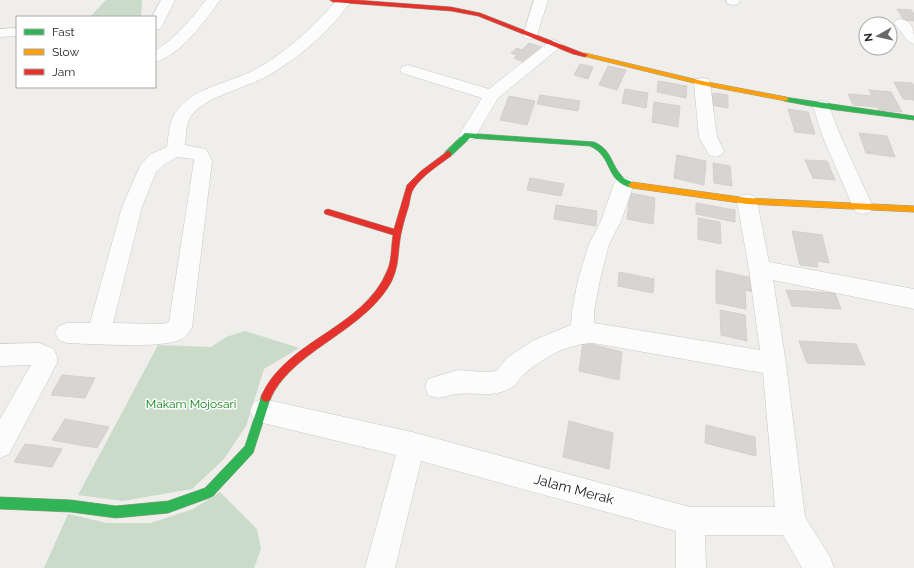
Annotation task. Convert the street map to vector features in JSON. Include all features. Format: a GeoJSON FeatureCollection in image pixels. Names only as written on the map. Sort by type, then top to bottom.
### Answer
{"type":"FeatureCollection","features":[{"type":"Feature","properties":{"kind":"street"},"geometry":{"type":"LineString","coordinates":[[156,24],[168,0]]}},
{"type":"Feature","properties":{"kind":"street"},"geometry":{"type":"LineString","coordinates":[[156,56],[167,51],[185,36],[213,0]]}},
{"type":"Feature","properties":{"kind":"street"},"geometry":{"type":"LineString","coordinates":[[175,150],[182,115],[198,101],[260,73],[290,55],[328,19],[339,0],[451,9],[480,15],[575,54],[702,83],[821,106],[914,118]]}},
{"type":"Feature","properties":{"kind":"street"},"geometry":{"type":"LineString","coordinates":[[530,35],[541,0]]}},
{"type":"Feature","properties":{"kind":"street"},"geometry":{"type":"LineString","coordinates":[[901,23],[914,39]]}},
{"type":"Feature","properties":{"kind":"street"},"geometry":{"type":"LineString","coordinates":[[0,33],[16,32]]}},
{"type":"Feature","properties":{"kind":"street"},"geometry":{"type":"LineString","coordinates":[[0,503],[71,506],[116,512],[168,507],[209,492],[249,449],[263,411],[269,389],[287,367],[356,316],[381,291],[392,271],[397,233],[410,187],[468,135],[492,95],[554,45]]}},
{"type":"Feature","properties":{"kind":"street"},"geometry":{"type":"LineString","coordinates":[[408,70],[492,95]]}},
{"type":"Feature","properties":{"kind":"street"},"geometry":{"type":"LineString","coordinates":[[702,83],[708,136],[716,151]]}},
{"type":"Feature","properties":{"kind":"street"},"geometry":{"type":"LineString","coordinates":[[821,106],[831,135],[863,207]]}},
{"type":"Feature","properties":{"kind":"street"},"geometry":{"type":"LineString","coordinates":[[468,135],[592,144],[601,148],[616,174],[624,184],[747,201],[914,210]]}},
{"type":"Feature","properties":{"kind":"street"},"geometry":{"type":"LineString","coordinates":[[67,333],[162,334],[173,332],[180,327],[203,161],[200,154],[175,150],[158,159],[148,169],[130,215],[99,333]]}},
{"type":"Feature","properties":{"kind":"street"},"geometry":{"type":"LineString","coordinates":[[582,332],[583,311],[598,244],[611,221],[624,184]]}},
{"type":"Feature","properties":{"kind":"street"},"geometry":{"type":"LineString","coordinates":[[747,201],[760,269],[774,364],[791,521],[819,568]]}},
{"type":"Feature","properties":{"kind":"street"},"geometry":{"type":"LineString","coordinates":[[328,212],[397,233]]}},
{"type":"Feature","properties":{"kind":"street"},"geometry":{"type":"LineString","coordinates":[[760,269],[914,299]]}},
{"type":"Feature","properties":{"kind":"street"},"geometry":{"type":"LineString","coordinates":[[437,387],[457,382],[485,384],[502,380],[515,367],[541,348],[558,338],[582,332],[774,364]]}},
{"type":"Feature","properties":{"kind":"street"},"geometry":{"type":"LineString","coordinates":[[0,355],[40,354],[45,357],[45,363],[0,444]]}},
{"type":"Feature","properties":{"kind":"street","name":"Jalam Merak"},"geometry":{"type":"LineString","coordinates":[[263,411],[412,445],[690,521],[791,521]]}},
{"type":"Feature","properties":{"kind":"street"},"geometry":{"type":"LineString","coordinates":[[380,568],[412,445]]}},
{"type":"Feature","properties":{"kind":"street"},"geometry":{"type":"LineString","coordinates":[[690,521],[691,568]]}},
{"type":"Feature","properties":{"kind":"green space"},"geometry":{"type":"Polygon","coordinates":[[[106,0],[142,0],[141,16],[91,16],[106,0]]]}},
{"type":"Feature","properties":{"kind":"green space","name":"Makam Mojosari"},"geometry":{"type":"Polygon","coordinates":[[[245,331],[299,348],[264,369],[246,426],[224,459],[192,489],[123,501],[78,495],[158,345],[211,347],[226,337],[245,331]]]}},
{"type":"Feature","properties":{"kind":"green space"},"geometry":{"type":"Polygon","coordinates":[[[220,492],[257,529],[261,549],[254,568],[44,568],[68,514],[107,523],[151,523],[193,509],[220,492]]]}},
{"type":"Feature","properties":{"kind":"building"},"geometry":{"type":"Polygon","coordinates":[[[897,9],[911,10],[914,14],[914,21],[904,20],[897,9]]]}},
{"type":"Feature","properties":{"kind":"building"},"geometry":{"type":"Polygon","coordinates":[[[529,43],[541,47],[526,63],[514,58],[517,55],[511,53],[517,48],[522,50],[529,43]]]}},
{"type":"Feature","properties":{"kind":"building"},"geometry":{"type":"Polygon","coordinates":[[[580,64],[593,67],[588,79],[574,75],[580,64]]]}},
{"type":"Feature","properties":{"kind":"building"},"geometry":{"type":"Polygon","coordinates":[[[608,66],[626,70],[617,90],[599,85],[608,66]]]}},
{"type":"Feature","properties":{"kind":"building"},"geometry":{"type":"Polygon","coordinates":[[[658,81],[687,86],[686,98],[657,92],[658,81]]]}},
{"type":"Feature","properties":{"kind":"building"},"geometry":{"type":"Polygon","coordinates":[[[894,82],[912,83],[914,86],[914,100],[903,99],[894,82]]]}},
{"type":"Feature","properties":{"kind":"building"},"geometry":{"type":"Polygon","coordinates":[[[625,89],[648,93],[646,108],[622,103],[625,89]]]}},
{"type":"Feature","properties":{"kind":"building"},"geometry":{"type":"Polygon","coordinates":[[[869,90],[891,92],[902,112],[879,110],[877,107],[853,105],[848,94],[872,96],[869,90]]]}},
{"type":"Feature","properties":{"kind":"building"},"geometry":{"type":"Polygon","coordinates":[[[713,93],[728,95],[728,108],[712,105],[713,93]]]}},
{"type":"Feature","properties":{"kind":"building"},"geometry":{"type":"Polygon","coordinates":[[[540,95],[580,101],[578,111],[537,104],[540,95]]]}},
{"type":"Feature","properties":{"kind":"building"},"geometry":{"type":"Polygon","coordinates":[[[509,96],[535,101],[527,125],[500,120],[509,96]]]}},
{"type":"Feature","properties":{"kind":"building"},"geometry":{"type":"Polygon","coordinates":[[[654,102],[680,106],[678,127],[652,122],[654,102]]]}},
{"type":"Feature","properties":{"kind":"building"},"geometry":{"type":"Polygon","coordinates":[[[788,109],[808,112],[815,134],[795,132],[788,109]]]}},
{"type":"Feature","properties":{"kind":"building"},"geometry":{"type":"Polygon","coordinates":[[[859,133],[887,136],[895,157],[866,153],[859,133]]]}},
{"type":"Feature","properties":{"kind":"building"},"geometry":{"type":"Polygon","coordinates":[[[677,155],[706,161],[704,185],[674,178],[677,155]]]}},
{"type":"Feature","properties":{"kind":"building"},"geometry":{"type":"Polygon","coordinates":[[[805,160],[827,161],[835,180],[813,178],[805,160]]]}},
{"type":"Feature","properties":{"kind":"building"},"geometry":{"type":"Polygon","coordinates":[[[713,163],[730,166],[732,186],[714,183],[713,163]]]}},
{"type":"Feature","properties":{"kind":"building"},"geometry":{"type":"Polygon","coordinates":[[[530,178],[564,184],[561,196],[527,190],[530,178]]]}},
{"type":"Feature","properties":{"kind":"building"},"geometry":{"type":"Polygon","coordinates":[[[630,193],[655,198],[653,224],[627,219],[630,193]]]}},
{"type":"Feature","properties":{"kind":"building"},"geometry":{"type":"Polygon","coordinates":[[[696,203],[735,210],[735,222],[696,214],[696,203]]]}},
{"type":"Feature","properties":{"kind":"building"},"geometry":{"type":"Polygon","coordinates":[[[556,205],[597,211],[596,226],[554,219],[556,205]]]}},
{"type":"Feature","properties":{"kind":"building"},"geometry":{"type":"Polygon","coordinates":[[[698,218],[720,222],[721,244],[698,239],[698,218]]]}},
{"type":"Feature","properties":{"kind":"building"},"geometry":{"type":"Polygon","coordinates":[[[792,231],[822,235],[829,263],[817,261],[818,267],[800,265],[792,231]]]}},
{"type":"Feature","properties":{"kind":"building"},"geometry":{"type":"Polygon","coordinates":[[[716,270],[752,278],[753,292],[745,290],[746,309],[716,303],[716,270]]]}},
{"type":"Feature","properties":{"kind":"building"},"geometry":{"type":"Polygon","coordinates":[[[619,272],[654,279],[653,293],[618,286],[619,272]]]}},
{"type":"Feature","properties":{"kind":"building"},"geometry":{"type":"Polygon","coordinates":[[[786,290],[835,293],[841,309],[792,306],[786,290]]]}},
{"type":"Feature","properties":{"kind":"building"},"geometry":{"type":"Polygon","coordinates":[[[720,310],[745,315],[747,341],[721,335],[720,310]]]}},
{"type":"Feature","properties":{"kind":"building"},"geometry":{"type":"Polygon","coordinates":[[[799,341],[856,344],[865,365],[807,363],[799,341]]]}},
{"type":"Feature","properties":{"kind":"building"},"geometry":{"type":"Polygon","coordinates":[[[583,342],[622,352],[619,380],[579,371],[583,342]]]}},
{"type":"Feature","properties":{"kind":"building"},"geometry":{"type":"Polygon","coordinates":[[[62,375],[95,378],[85,398],[51,395],[62,375]]]}},
{"type":"Feature","properties":{"kind":"building"},"geometry":{"type":"Polygon","coordinates":[[[65,419],[109,427],[97,448],[52,440],[65,419]]]}},
{"type":"Feature","properties":{"kind":"building"},"geometry":{"type":"Polygon","coordinates":[[[569,421],[613,433],[609,469],[563,457],[569,421]]]}},
{"type":"Feature","properties":{"kind":"building"},"geometry":{"type":"Polygon","coordinates":[[[706,425],[755,437],[756,456],[705,443],[706,425]]]}},
{"type":"Feature","properties":{"kind":"building"},"geometry":{"type":"Polygon","coordinates":[[[25,444],[62,449],[52,467],[14,462],[25,444]]]}},
{"type":"Feature","properties":{"kind":"traffic: fast"},"geometry":{"type":"LineString","coordinates":[[786,99],[821,106],[914,118]]}},
{"type":"Feature","properties":{"kind":"traffic: fast"},"geometry":{"type":"LineString","coordinates":[[448,154],[468,135],[591,144],[600,148],[604,152],[617,177],[626,184],[632,185]]}},
{"type":"Feature","properties":{"kind":"traffic: fast"},"geometry":{"type":"LineString","coordinates":[[0,503],[71,506],[116,512],[168,507],[209,492],[249,449],[266,397]]}},
{"type":"Feature","properties":{"kind":"traffic: slow"},"geometry":{"type":"LineString","coordinates":[[585,55],[702,83],[786,99]]}},
{"type":"Feature","properties":{"kind":"traffic: slow"},"geometry":{"type":"LineString","coordinates":[[632,185],[747,201],[914,209]]}},
{"type":"Feature","properties":{"kind":"traffic: jam"},"geometry":{"type":"LineString","coordinates":[[333,0],[451,9],[480,15],[575,53],[585,55]]}},
{"type":"Feature","properties":{"kind":"traffic: jam"},"geometry":{"type":"LineString","coordinates":[[328,212],[397,233],[410,187],[424,173],[448,154]]}},
{"type":"Feature","properties":{"kind":"traffic: jam"},"geometry":{"type":"LineString","coordinates":[[266,397],[273,383],[289,366],[343,327],[365,308],[384,286],[393,269],[397,233]]}}]}
